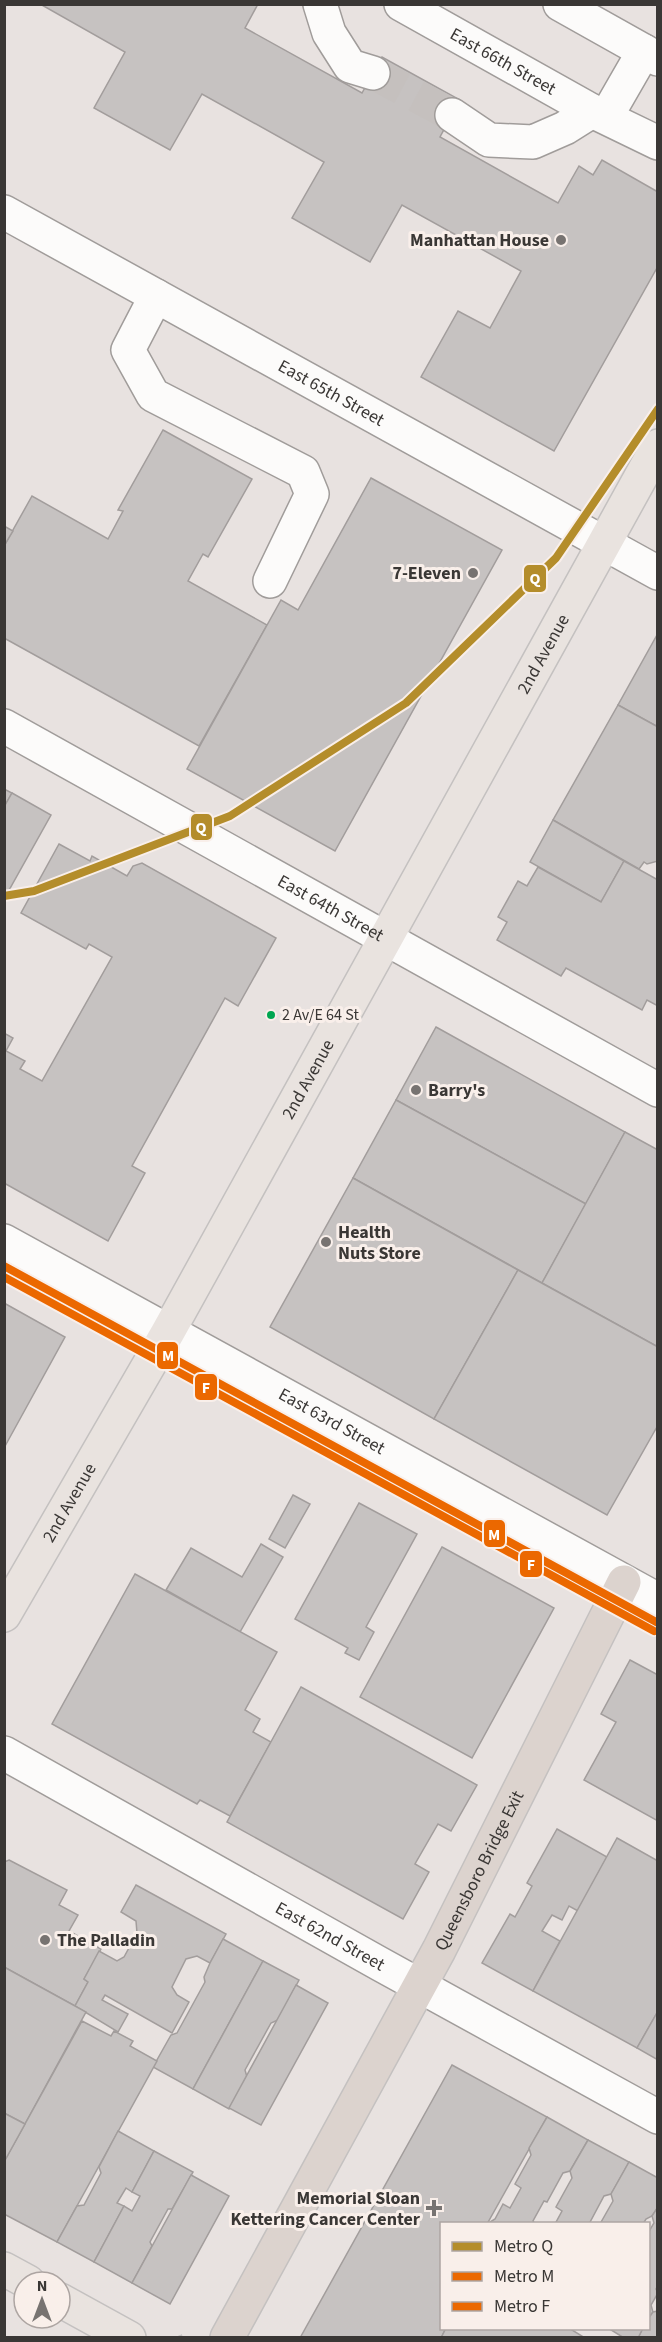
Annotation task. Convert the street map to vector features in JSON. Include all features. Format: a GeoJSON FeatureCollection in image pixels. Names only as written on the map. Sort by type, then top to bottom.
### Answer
{"type":"FeatureCollection","features":[{"type":"Feature","properties":{"kind":"highway","name":"Queensboro Bridge Exit"},"geometry":{"type":"LineString","coordinates":[[227,2337],[419,1986],[624,1582]]}},
{"type":"Feature","properties":{"kind":"main road","name":"2nd Avenue"},"geometry":{"type":"LineString","coordinates":[[4,1615],[168,1332],[657,446]]}},
{"type":"Feature","properties":{"kind":"main road"},"geometry":{"type":"LineString","coordinates":[[72,2306],[129,2337]]}},
{"type":"Feature","properties":{"kind":"street"},"geometry":{"type":"LineString","coordinates":[[320,4],[329,33],[350,66],[373,73]]}},
{"type":"Feature","properties":{"kind":"street","name":"East 66th Street"},"geometry":{"type":"LineString","coordinates":[[401,4],[599,114],[657,143]]}},
{"type":"Feature","properties":{"kind":"street"},"geometry":{"type":"LineString","coordinates":[[452,115],[489,140],[533,142],[599,114],[651,55],[560,4]]}},
{"type":"Feature","properties":{"kind":"street","name":"East 65th Street"},"geometry":{"type":"LineString","coordinates":[[4,212],[657,573]]}},
{"type":"Feature","properties":{"kind":"street"},"geometry":{"type":"LineString","coordinates":[[156,296],[128,350],[153,395],[303,472],[312,495],[270,581]]}},
{"type":"Feature","properties":{"kind":"street","name":"East 64th Street"},"geometry":{"type":"LineString","coordinates":[[4,726],[657,1090]]}},
{"type":"Feature","properties":{"kind":"street","name":"East 63rd Street"},"geometry":{"type":"LineString","coordinates":[[4,1241],[657,1600]]}},
{"type":"Feature","properties":{"kind":"street","name":"East 62nd Street"},"geometry":{"type":"LineString","coordinates":[[4,1753],[657,2117]]}},
{"type":"Feature","properties":{"kind":"building","name":"Manhattan House"},"geometry":{"type":"Polygon","coordinates":[[[40,4],[258,4],[245,28],[362,93],[382,57],[460,100],[440,137],[558,203],[579,166],[593,175],[602,160],[658,192],[658,266],[554,451],[421,377],[458,311],[490,328],[521,271],[402,205],[370,262],[292,218],[324,162],[202,94],[170,150],[94,108],[125,52],[40,4]]]}},
{"type":"Feature","properties":{"kind":"building"},"geometry":{"type":"Polygon","coordinates":[[[163,430],[252,479],[208,557],[203,554],[188,581],[267,625],[199,746],[4,638],[4,546],[32,496],[108,539],[123,511],[118,510],[163,430]]]}},
{"type":"Feature","properties":{"kind":"building"},"geometry":{"type":"Polygon","coordinates":[[[371,478],[502,550],[335,851],[187,769],[281,600],[298,610],[371,478]]]}},
{"type":"Feature","properties":{"kind":"building"},"geometry":{"type":"Polygon","coordinates":[[[4,526],[13,531],[4,546],[4,526]]]}},
{"type":"Feature","properties":{"kind":"building"},"geometry":{"type":"Polygon","coordinates":[[[658,635],[658,727],[618,705],[658,635]]]}},
{"type":"Feature","properties":{"kind":"building"},"geometry":{"type":"Polygon","coordinates":[[[618,705],[658,727],[658,861],[647,864],[644,862],[639,869],[553,820],[618,705]]]}},
{"type":"Feature","properties":{"kind":"building"},"geometry":{"type":"Polygon","coordinates":[[[4,789],[12,793],[4,807],[4,789]]]}},
{"type":"Feature","properties":{"kind":"building"},"geometry":{"type":"Polygon","coordinates":[[[12,793],[51,815],[4,899],[4,807],[12,793]]]}},
{"type":"Feature","properties":{"kind":"building"},"geometry":{"type":"Polygon","coordinates":[[[553,820],[624,861],[601,902],[530,862],[553,820]]]}},
{"type":"Feature","properties":{"kind":"building"},"geometry":{"type":"Polygon","coordinates":[[[59,844],[90,861],[92,856],[127,876],[133,866],[142,863],[276,938],[238,1006],[225,998],[132,1166],[145,1173],[108,1241],[4,1183],[4,1033],[13,1038],[6,1051],[25,1061],[20,1069],[42,1081],[112,957],[89,944],[86,949],[21,913],[59,844]]]}},
{"type":"Feature","properties":{"kind":"building"},"geometry":{"type":"Polygon","coordinates":[[[624,861],[658,880],[658,1006],[647,1000],[642,1010],[566,968],[561,976],[497,940],[507,922],[498,917],[518,881],[527,886],[538,867],[601,902],[624,861]]]}},
{"type":"Feature","properties":{"kind":"building"},"geometry":{"type":"Polygon","coordinates":[[[436,1027],[625,1132],[586,1204],[396,1100],[436,1027]]]}},
{"type":"Feature","properties":{"kind":"building"},"geometry":{"type":"Polygon","coordinates":[[[396,1100],[586,1204],[542,1283],[353,1178],[396,1100]]]}},
{"type":"Feature","properties":{"kind":"building"},"geometry":{"type":"Polygon","coordinates":[[[625,1132],[658,1150],[658,1347],[542,1283],[625,1132]]]}},
{"type":"Feature","properties":{"kind":"building"},"geometry":{"type":"Polygon","coordinates":[[[353,1178],[518,1270],[434,1419],[270,1327],[353,1178]]]}},
{"type":"Feature","properties":{"kind":"building"},"geometry":{"type":"Polygon","coordinates":[[[518,1270],[658,1347],[658,1425],[607,1515],[434,1419],[518,1270]]]}},
{"type":"Feature","properties":{"kind":"building"},"geometry":{"type":"Polygon","coordinates":[[[4,1303],[65,1337],[4,1448],[4,1303]]]}},
{"type":"Feature","properties":{"kind":"building"},"geometry":{"type":"Polygon","coordinates":[[[293,1495],[310,1504],[285,1548],[269,1539],[293,1495]]]}},
{"type":"Feature","properties":{"kind":"building"},"geometry":{"type":"Polygon","coordinates":[[[359,1503],[417,1534],[366,1627],[374,1632],[359,1660],[345,1653],[348,1648],[295,1619],[359,1503]]]}},
{"type":"Feature","properties":{"kind":"building"},"geometry":{"type":"Polygon","coordinates":[[[261,1544],[283,1557],[240,1632],[166,1590],[191,1548],[242,1577],[261,1544]]]}},
{"type":"Feature","properties":{"kind":"building"},"geometry":{"type":"Polygon","coordinates":[[[442,1547],[554,1608],[472,1758],[360,1697],[442,1547]]]}},
{"type":"Feature","properties":{"kind":"building"},"geometry":{"type":"Polygon","coordinates":[[[135,1574],[277,1652],[245,1710],[260,1719],[253,1732],[271,1742],[230,1816],[200,1800],[197,1804],[52,1724],[135,1574]]]}},
{"type":"Feature","properties":{"kind":"building"},"geometry":{"type":"Polygon","coordinates":[[[630,1660],[658,1675],[658,1821],[584,1780],[616,1722],[601,1714],[630,1660]]]}},
{"type":"Feature","properties":{"kind":"building"},"geometry":{"type":"Polygon","coordinates":[[[301,1687],[477,1785],[451,1831],[438,1824],[415,1864],[429,1872],[403,1919],[227,1822],[301,1687]]]}},
{"type":"Feature","properties":{"kind":"building"},"geometry":{"type":"Polygon","coordinates":[[[557,1829],[607,1857],[578,1911],[569,1906],[562,1920],[552,1915],[542,1931],[560,1941],[533,1991],[482,1963],[510,1914],[515,1917],[532,1886],[527,1883],[557,1829]]]}},
{"type":"Feature","properties":{"kind":"building"},"geometry":{"type":"Polygon","coordinates":[[[617,1838],[658,1861],[658,2011],[637,2048],[533,1991],[617,1838]]]}},
{"type":"Feature","properties":{"kind":"building","name":"The Palladin"},"geometry":{"type":"Polygon","coordinates":[[[9,1860],[67,1890],[59,1905],[78,1915],[69,1931],[101,1949],[84,1979],[88,1982],[75,2006],[4,1967],[4,1862],[9,1860]]]}},
{"type":"Feature","properties":{"kind":"building"},"geometry":{"type":"Polygon","coordinates":[[[136,1885],[226,1934],[210,1963],[197,1956],[186,1959],[172,1987],[177,1995],[189,2002],[172,2033],[105,1995],[102,2000],[128,2014],[118,2032],[75,2006],[88,1982],[84,1979],[99,1951],[117,1961],[124,1957],[137,1933],[136,1921],[121,1912],[136,1885]]]}},
{"type":"Feature","properties":{"kind":"building"},"geometry":{"type":"Polygon","coordinates":[[[223,1939],[263,1961],[193,2089],[153,2067],[171,2035],[177,2033],[205,1982],[204,1977],[223,1939]]]}},
{"type":"Feature","properties":{"kind":"building"},"geometry":{"type":"Polygon","coordinates":[[[263,1961],[299,1980],[278,2020],[271,2023],[245,2070],[247,2077],[229,2109],[193,2089],[263,1961]]]}},
{"type":"Feature","properties":{"kind":"building"},"geometry":{"type":"Polygon","coordinates":[[[4,1967],[86,2012],[25,2124],[4,2113],[4,1967]]]}},
{"type":"Feature","properties":{"kind":"building"},"geometry":{"type":"Polygon","coordinates":[[[296,1985],[328,2003],[261,2125],[229,2108],[296,1985]]]}},
{"type":"Feature","properties":{"kind":"building"},"geometry":{"type":"Polygon","coordinates":[[[658,2011],[658,2060],[637,2048],[658,2011]]]}},
{"type":"Feature","properties":{"kind":"building"},"geometry":{"type":"Polygon","coordinates":[[[82,2021],[111,2036],[114,2031],[133,2041],[130,2046],[157,2061],[57,2242],[4,2214],[4,2162],[82,2021]]]}},
{"type":"Feature","properties":{"kind":"building","name":"Memorial Sloan Kettering Cancer Center"},"geometry":{"type":"Polygon","coordinates":[[[452,2065],[547,2117],[488,2222],[440,2222],[440,2330],[445,2330],[441,2338],[300,2338],[452,2065]]]}},
{"type":"Feature","properties":{"kind":"building"},"geometry":{"type":"Polygon","coordinates":[[[4,2113],[25,2124],[4,2162],[4,2113]]]}},
{"type":"Feature","properties":{"kind":"building"},"geometry":{"type":"Polygon","coordinates":[[[547,2117],[588,2140],[570,2171],[563,2173],[547,2202],[544,2201],[534,2222],[490,2222],[495,2219],[503,2204],[510,2208],[521,2188],[515,2184],[531,2155],[529,2148],[547,2117]]]}},
{"type":"Feature","properties":{"kind":"building"},"geometry":{"type":"Polygon","coordinates":[[[118,2131],[154,2151],[132,2192],[126,2188],[117,2203],[124,2206],[94,2262],[57,2242],[77,2206],[84,2205],[101,2173],[99,2167],[118,2131]]]}},
{"type":"Feature","properties":{"kind":"building"},"geometry":{"type":"Polygon","coordinates":[[[588,2140],[629,2162],[611,2194],[604,2196],[590,2222],[556,2222],[562,2211],[556,2207],[572,2178],[570,2171],[588,2140]]]}},
{"type":"Feature","properties":{"kind":"building"},"geometry":{"type":"Polygon","coordinates":[[[154,2151],[193,2172],[172,2209],[168,2209],[132,2283],[94,2262],[124,2206],[132,2211],[140,2196],[132,2192],[154,2151]]]}},
{"type":"Feature","properties":{"kind":"building"},"geometry":{"type":"Polygon","coordinates":[[[629,2162],[658,2178],[658,2207],[644,2222],[601,2222],[613,2201],[611,2194],[629,2162]]]}},
{"type":"Feature","properties":{"kind":"building"},"geometry":{"type":"Polygon","coordinates":[[[191,2175],[229,2196],[170,2304],[132,2283],[191,2175]]]}},
{"type":"Feature","properties":{"kind":"building"},"geometry":{"type":"Polygon","coordinates":[[[658,2207],[658,2285],[656,2289],[658,2293],[651,2305],[653,2312],[650,2316],[650,2230],[654,2223],[652,2216],[658,2207]]]}},
{"type":"Feature","properties":{"kind":"building"},"geometry":{"type":"Polygon","coordinates":[[[658,2311],[658,2338],[638,2338],[642,2330],[650,2330],[650,2316],[653,2312],[658,2311]]]}},
{"type":"Feature","properties":{"kind":"building"},"geometry":{"type":"Polygon","coordinates":[[[445,2330],[572,2330],[585,2338],[441,2338],[445,2330]]]}},
{"type":"Feature","properties":{"kind":"building"},"geometry":{"type":"Polygon","coordinates":[[[611,2330],[642,2330],[638,2338],[624,2338],[611,2330]]]}},
{"type":"Feature","properties":{"kind":"tunnel"},"geometry":{"type":"LineString","coordinates":[[373,73],[452,115]]}},
{"type":"Feature","properties":{"kind":"metro line","name":"Q"},"geometry":{"type":"LineString","coordinates":[[4,896],[34,891],[230,816],[406,703],[556,558],[658,409]]}},
{"type":"Feature","properties":{"kind":"metro line","name":"M"},"geometry":{"type":"LineString","coordinates":[[4,1266],[658,1623]]}},
{"type":"Feature","properties":{"kind":"metro line","name":"F"},"geometry":{"type":"LineString","coordinates":[[4,1277],[654,1631]]}},
{"type":"Feature","properties":{"kind":"place","name":"Manhattan House"},"geometry":{"type":"Point","coordinates":[561,240]}},
{"type":"Feature","properties":{"kind":"place","name":"7-Eleven"},"geometry":{"type":"Point","coordinates":[473,573]}},
{"type":"Feature","properties":{"kind":"place","name":"2 Av/E 64 St"},"geometry":{"type":"Point","coordinates":[271,1015]}},
{"type":"Feature","properties":{"kind":"place","name":"Barry's"},"geometry":{"type":"Point","coordinates":[416,1090]}},
{"type":"Feature","properties":{"kind":"place","name":"Health Nuts Store"},"geometry":{"type":"Point","coordinates":[326,1242]}},
{"type":"Feature","properties":{"kind":"place","name":"The Palladin"},"geometry":{"type":"Point","coordinates":[45,1940]}},
{"type":"Feature","properties":{"kind":"place","name":"Memorial Sloan Kettering Cancer Center"},"geometry":{"type":"Point","coordinates":[434,2208]}}]}
